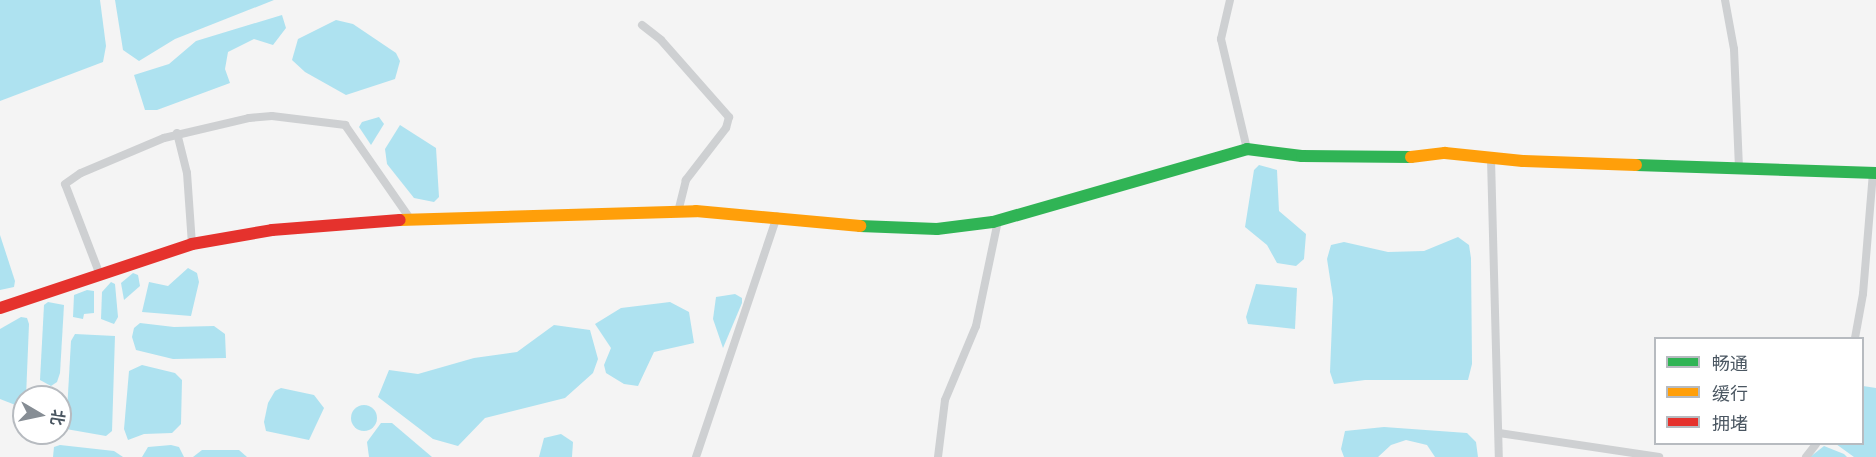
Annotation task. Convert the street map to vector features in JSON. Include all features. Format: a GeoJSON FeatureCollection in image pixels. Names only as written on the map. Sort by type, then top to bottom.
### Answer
{"type":"FeatureCollection","features":[{"type":"Feature","properties":{"kind":"street"},"geometry":{"type":"LineString","coordinates":[[1230,0],[1221,39],[1247,149]]}},
{"type":"Feature","properties":{"kind":"street"},"geometry":{"type":"LineString","coordinates":[[1725,0],[1735,59],[1739,170]]}},
{"type":"Feature","properties":{"kind":"street"},"geometry":{"type":"LineString","coordinates":[[642,25],[661,40],[729,117],[726,128],[686,180],[678,211]]}},
{"type":"Feature","properties":{"kind":"street"},"geometry":{"type":"LineString","coordinates":[[100,275],[65,184],[81,173],[177,133],[258,117],[338,122],[352,132],[411,220]]}},
{"type":"Feature","properties":{"kind":"street"},"geometry":{"type":"LineString","coordinates":[[177,133],[187,173],[192,244]]}},
{"type":"Feature","properties":{"kind":"street"},"geometry":{"type":"LineString","coordinates":[[0,308],[192,244],[302,226],[678,211],[777,216],[896,230],[998,221],[1247,149],[1302,156],[1384,159],[1445,153],[1491,159],[1739,170],[1874,173],[1863,294],[1855,337]]}},
{"type":"Feature","properties":{"kind":"street"},"geometry":{"type":"LineString","coordinates":[[1491,159],[1499,457]]}},
{"type":"Feature","properties":{"kind":"street"},"geometry":{"type":"LineString","coordinates":[[696,457],[777,216]]}},
{"type":"Feature","properties":{"kind":"street"},"geometry":{"type":"LineString","coordinates":[[938,457],[945,400],[976,326],[998,221]]}},
{"type":"Feature","properties":{"kind":"street"},"geometry":{"type":"LineString","coordinates":[[1499,433],[1659,457]]}},
{"type":"Feature","properties":{"kind":"street"},"geometry":{"type":"LineString","coordinates":[[1806,457],[1815,445]]}},
{"type":"Feature","properties":{"kind":"water"},"geometry":{"type":"Polygon","coordinates":[[[0,0],[100,0],[106,46],[103,62],[0,101],[0,0]]]}},
{"type":"Feature","properties":{"kind":"water"},"geometry":{"type":"Polygon","coordinates":[[[115,0],[274,0],[175,39],[139,61],[123,50],[115,0]]]}},
{"type":"Feature","properties":{"kind":"water"},"geometry":{"type":"Polygon","coordinates":[[[282,15],[286,28],[273,45],[254,39],[228,52],[225,69],[230,83],[157,110],[145,110],[134,75],[169,64],[196,41],[282,15]]]}},
{"type":"Feature","properties":{"kind":"water"},"geometry":{"type":"Polygon","coordinates":[[[336,20],[353,24],[396,53],[400,61],[395,79],[346,95],[305,72],[292,60],[298,39],[336,20]]]}},
{"type":"Feature","properties":{"kind":"water"},"geometry":{"type":"Polygon","coordinates":[[[379,117],[384,124],[371,145],[359,127],[362,122],[379,117]]]}},
{"type":"Feature","properties":{"kind":"water"},"geometry":{"type":"Polygon","coordinates":[[[400,125],[436,148],[439,197],[434,202],[414,198],[387,164],[385,149],[400,125]]]}},
{"type":"Feature","properties":{"kind":"water"},"geometry":{"type":"Polygon","coordinates":[[[1259,165],[1277,170],[1279,211],[1306,234],[1304,259],[1296,266],[1277,263],[1267,245],[1245,227],[1254,170],[1259,165]]]}},
{"type":"Feature","properties":{"kind":"water"},"geometry":{"type":"Polygon","coordinates":[[[0,235],[15,281],[14,287],[0,290],[0,235]]]}},
{"type":"Feature","properties":{"kind":"water"},"geometry":{"type":"Polygon","coordinates":[[[1458,237],[1469,245],[1471,258],[1472,364],[1468,380],[1365,380],[1334,384],[1330,372],[1333,298],[1327,259],[1331,245],[1344,242],[1388,252],[1424,251],[1458,237]]]}},
{"type":"Feature","properties":{"kind":"water"},"geometry":{"type":"Polygon","coordinates":[[[188,268],[197,273],[199,282],[191,316],[142,312],[149,282],[168,286],[188,268]]]}},
{"type":"Feature","properties":{"kind":"water"},"geometry":{"type":"Polygon","coordinates":[[[133,273],[138,275],[140,286],[124,300],[121,283],[133,273]]]}},
{"type":"Feature","properties":{"kind":"water"},"geometry":{"type":"Polygon","coordinates":[[[111,282],[115,284],[118,317],[114,324],[101,319],[102,292],[111,282]]]}},
{"type":"Feature","properties":{"kind":"water"},"geometry":{"type":"Polygon","coordinates":[[[1256,284],[1297,288],[1295,329],[1248,324],[1246,317],[1256,284]]]}},
{"type":"Feature","properties":{"kind":"water"},"geometry":{"type":"Polygon","coordinates":[[[87,290],[94,291],[94,313],[84,314],[83,319],[73,317],[74,295],[87,290]]]}},
{"type":"Feature","properties":{"kind":"water"},"geometry":{"type":"Polygon","coordinates":[[[735,294],[742,298],[742,303],[723,348],[713,319],[716,297],[735,294]]]}},
{"type":"Feature","properties":{"kind":"water"},"geometry":{"type":"Polygon","coordinates":[[[48,302],[64,305],[60,373],[57,382],[52,385],[40,380],[44,305],[48,302]]]}},
{"type":"Feature","properties":{"kind":"water"},"geometry":{"type":"Polygon","coordinates":[[[670,302],[689,312],[694,343],[654,352],[638,386],[624,384],[606,373],[604,365],[611,348],[595,324],[621,308],[670,302]]]}},
{"type":"Feature","properties":{"kind":"water"},"geometry":{"type":"Polygon","coordinates":[[[21,317],[27,318],[29,324],[26,385],[12,385],[12,404],[0,399],[0,329],[21,317]]]}},
{"type":"Feature","properties":{"kind":"water"},"geometry":{"type":"Polygon","coordinates":[[[140,323],[174,327],[214,326],[225,334],[226,358],[173,359],[136,350],[132,337],[134,328],[140,323]]]}},
{"type":"Feature","properties":{"kind":"water"},"geometry":{"type":"Polygon","coordinates":[[[554,325],[590,330],[598,359],[593,373],[565,398],[485,418],[458,446],[433,439],[378,397],[389,370],[418,374],[474,358],[517,352],[554,325]]]}},
{"type":"Feature","properties":{"kind":"water"},"geometry":{"type":"Polygon","coordinates":[[[75,334],[115,336],[112,431],[106,436],[72,430],[72,385],[68,385],[71,341],[75,334]]]}},
{"type":"Feature","properties":{"kind":"water"},"geometry":{"type":"Polygon","coordinates":[[[142,365],[175,373],[182,380],[181,424],[172,433],[144,434],[128,440],[124,429],[129,371],[142,365]]]}},
{"type":"Feature","properties":{"kind":"water"},"geometry":{"type":"Polygon","coordinates":[[[1864,386],[1876,388],[1876,457],[1854,457],[1837,445],[1864,445],[1864,386]]]}},
{"type":"Feature","properties":{"kind":"water"},"geometry":{"type":"Polygon","coordinates":[[[281,388],[314,395],[324,408],[309,440],[266,431],[264,422],[268,403],[275,391],[281,388]]]}},
{"type":"Feature","properties":{"kind":"water"},"geometry":{"type":"Polygon","coordinates":[[[364,405],[373,409],[377,418],[373,427],[364,431],[355,427],[351,418],[355,409],[364,405]]]}},
{"type":"Feature","properties":{"kind":"water"},"geometry":{"type":"Polygon","coordinates":[[[381,423],[392,423],[432,457],[369,457],[367,442],[381,423]]]}},
{"type":"Feature","properties":{"kind":"water"},"geometry":{"type":"Polygon","coordinates":[[[1384,427],[1467,433],[1476,442],[1478,457],[1435,457],[1427,445],[1406,440],[1391,445],[1378,457],[1344,457],[1341,449],[1345,431],[1384,427]]]}},
{"type":"Feature","properties":{"kind":"water"},"geometry":{"type":"Polygon","coordinates":[[[561,434],[573,442],[572,457],[539,457],[544,438],[561,434]]]}},
{"type":"Feature","properties":{"kind":"water"},"geometry":{"type":"Polygon","coordinates":[[[60,445],[114,451],[123,457],[53,457],[54,447],[60,445]]]}},
{"type":"Feature","properties":{"kind":"water"},"geometry":{"type":"Polygon","coordinates":[[[171,445],[179,447],[184,457],[142,457],[148,447],[171,445]]]}},
{"type":"Feature","properties":{"kind":"water"},"geometry":{"type":"Polygon","coordinates":[[[1824,446],[1844,454],[1847,457],[1810,457],[1824,446]]]}},
{"type":"Feature","properties":{"kind":"water"},"geometry":{"type":"Polygon","coordinates":[[[202,450],[239,450],[247,457],[193,457],[202,450]]]}},
{"type":"Feature","properties":{"kind":"traffic: fast"},"geometry":{"type":"LineString","coordinates":[[860,226],[937,229],[993,222],[1247,149],[1302,156],[1411,157]]}},
{"type":"Feature","properties":{"kind":"traffic: fast"},"geometry":{"type":"LineString","coordinates":[[1636,165],[1876,173]]}},
{"type":"Feature","properties":{"kind":"traffic: slow"},"geometry":{"type":"LineString","coordinates":[[1411,157],[1445,153],[1523,161],[1636,165]]}},
{"type":"Feature","properties":{"kind":"traffic: slow"},"geometry":{"type":"LineString","coordinates":[[400,220],[696,211],[860,226]]}},
{"type":"Feature","properties":{"kind":"traffic: jam"},"geometry":{"type":"LineString","coordinates":[[0,308],[192,244],[272,230],[400,220]]}}]}
